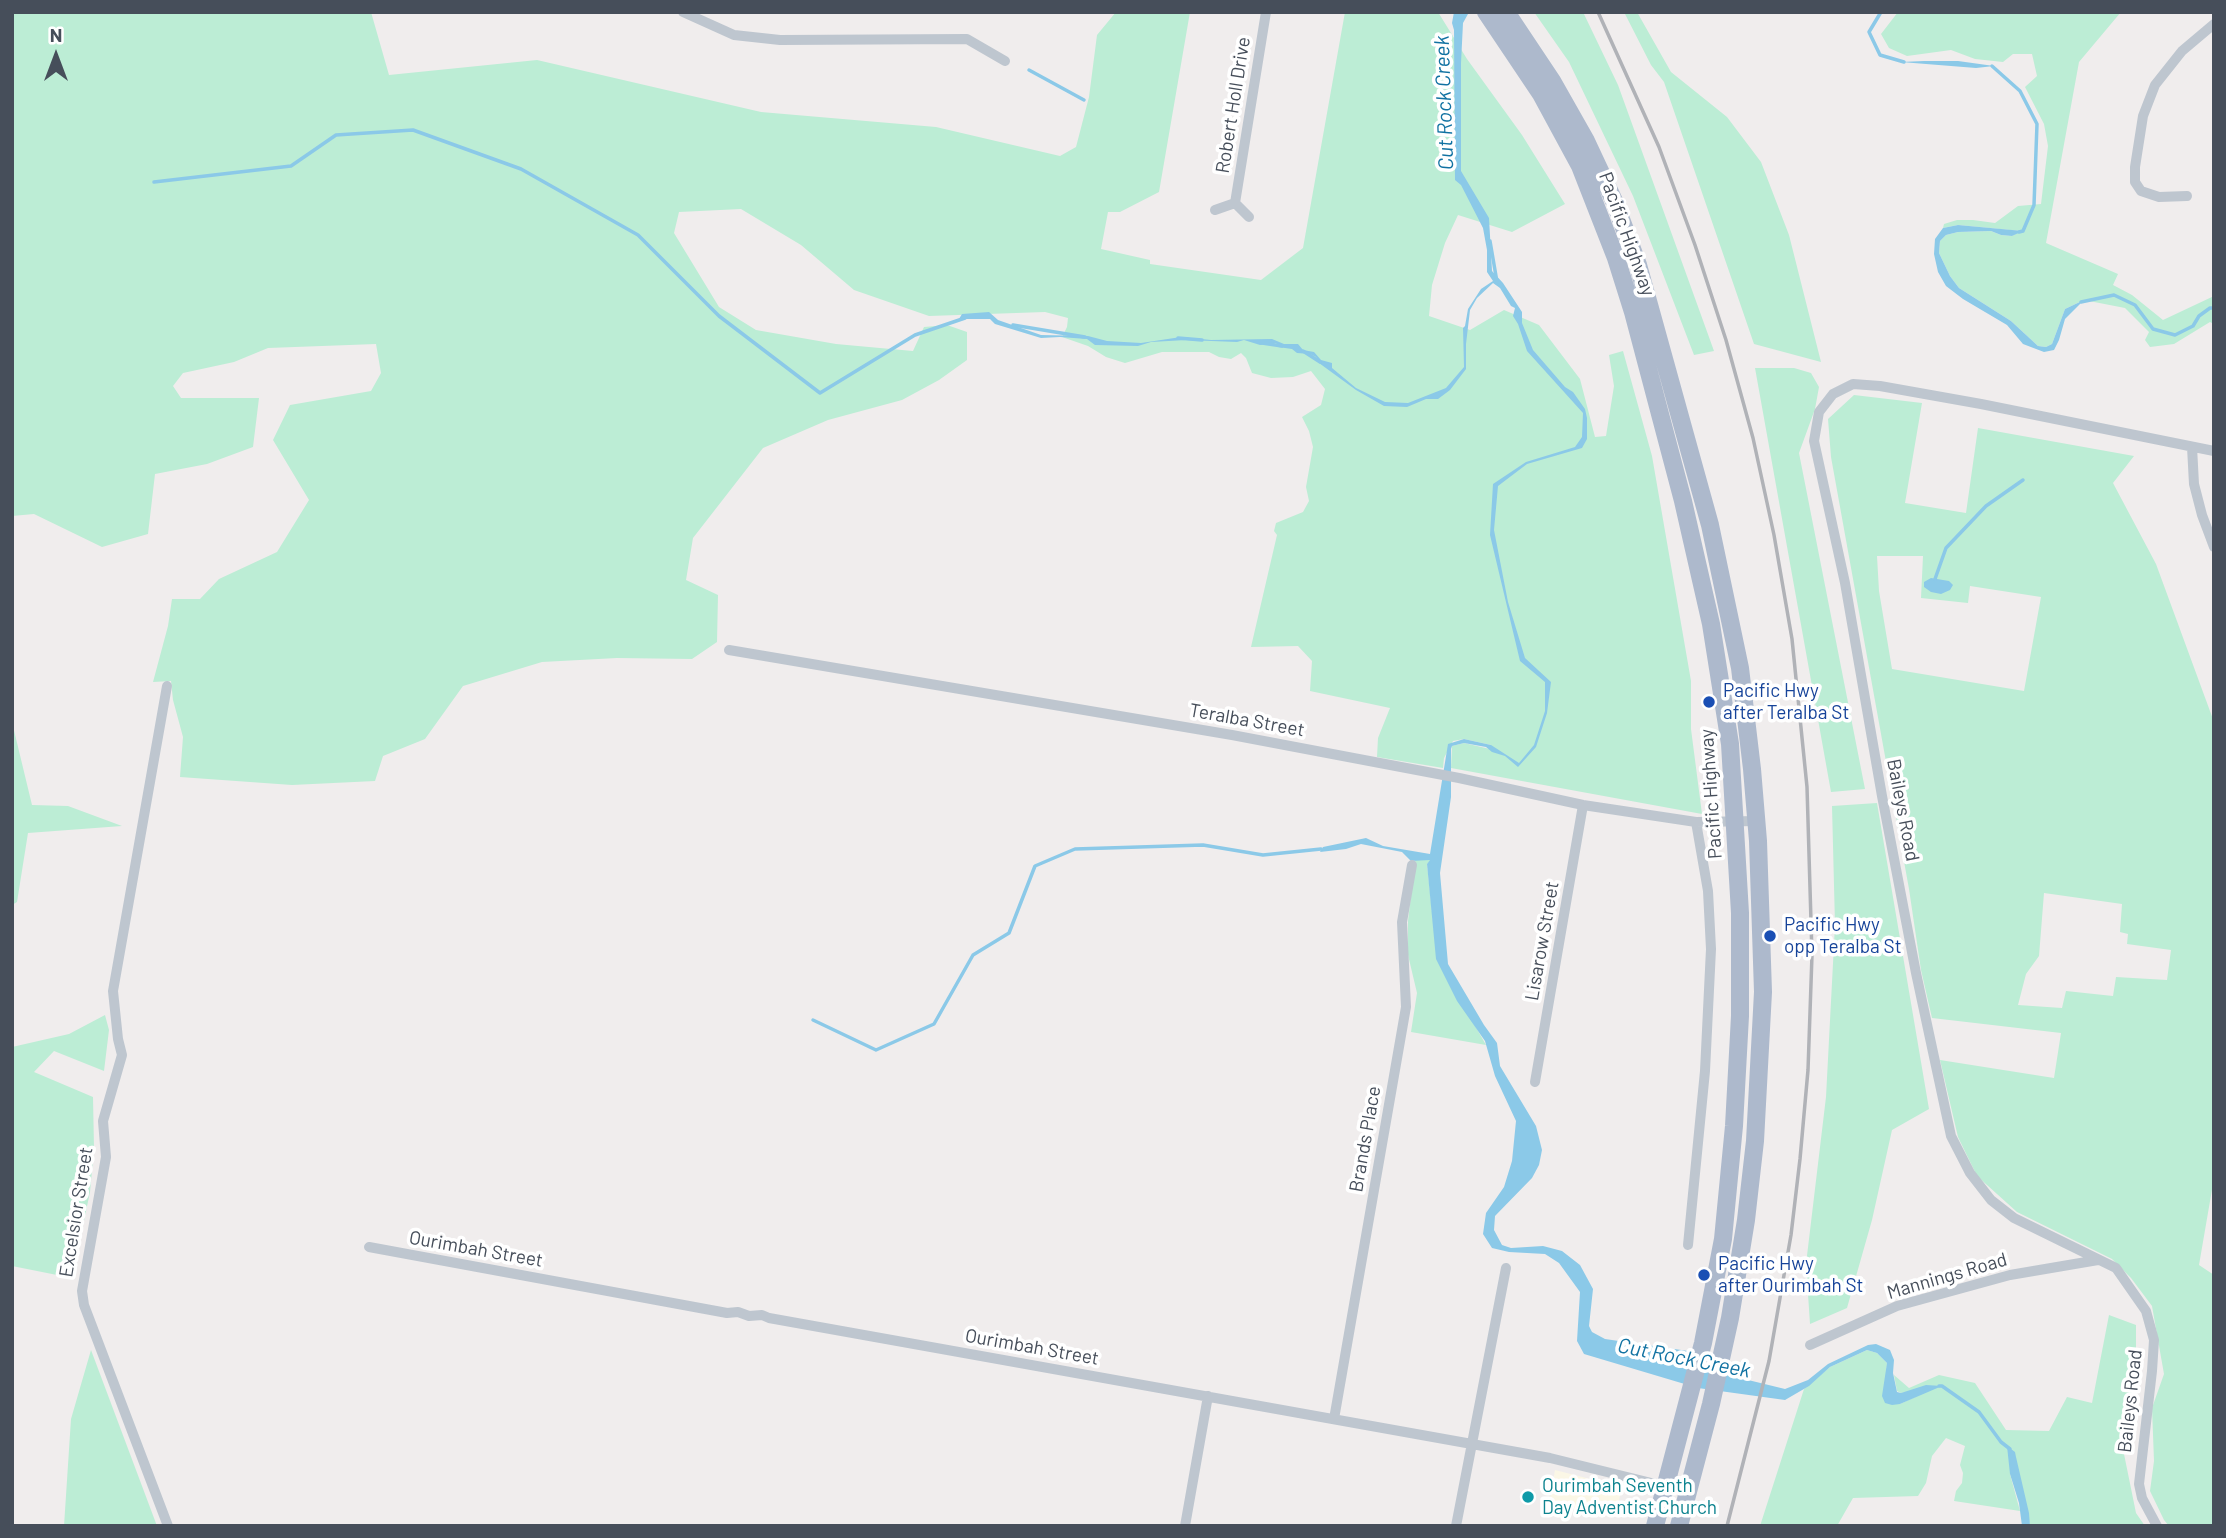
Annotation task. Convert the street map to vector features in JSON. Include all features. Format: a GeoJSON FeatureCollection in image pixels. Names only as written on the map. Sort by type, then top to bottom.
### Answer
{"type":"FeatureCollection","features":[{"type":"Feature","properties":{"kind":"main road","name":"Pacific Highway"},"geometry":{"type":"LineString","coordinates":[[1495,16],[1580,166],[1616,258],[1683,501],[1711,624],[1730,744],[1740,913],[1740,1016],[1734,1126],[1723,1238],[1703,1343],[1655,1526]]}},
{"type":"Feature","properties":{"kind":"main road","name":"Pacific Highway"},"geometry":{"type":"LineString","coordinates":[[1495,16],[1552,81],[1586,141],[1615,204],[1638,265],[1717,557],[1740,668],[1757,821],[1763,992],[1758,1090],[1747,1210],[1724,1347],[1679,1526]]}},
{"type":"Feature","properties":{"kind":"street"},"geometry":{"type":"LineString","coordinates":[[683,12],[734,35],[780,40],[967,38],[1005,61]]}},
{"type":"Feature","properties":{"kind":"street","name":"Robert Holl Drive"},"geometry":{"type":"LineString","coordinates":[[1235,202],[1266,12]]}},
{"type":"Feature","properties":{"kind":"street"},"geometry":{"type":"LineString","coordinates":[[2187,196],[2160,197],[2141,191],[2135,182],[2143,116],[2155,85],[2182,51],[2214,24]]}},
{"type":"Feature","properties":{"kind":"street","name":"Robert Holl Drive"},"geometry":{"type":"LineString","coordinates":[[1215,211],[1235,202]]}},
{"type":"Feature","properties":{"kind":"street","name":"Robert Holl Drive"},"geometry":{"type":"LineString","coordinates":[[1235,202],[1248,217]]}},
{"type":"Feature","properties":{"kind":"street","name":"Baileys Road"},"geometry":{"type":"LineString","coordinates":[[2157,1526],[2142,1498],[2138,1484],[2154,1340],[2146,1311],[2116,1268],[2014,1218],[1991,1200],[1970,1173],[1951,1136],[1882,796],[1845,583],[1814,442],[1819,412],[1833,394],[1853,384],[1880,386],[1980,404],[2214,451]]}},
{"type":"Feature","properties":{"kind":"street"},"geometry":{"type":"LineString","coordinates":[[2192,447],[2194,484],[2214,547]]}},
{"type":"Feature","properties":{"kind":"street","name":"Teralba Street"},"geometry":{"type":"LineString","coordinates":[[729,650],[1232,735],[1429,772],[1583,805],[1696,822],[1757,821]]}},
{"type":"Feature","properties":{"kind":"street","name":"Excelsior Street"},"geometry":{"type":"LineString","coordinates":[[167,686],[113,991],[122,1055],[103,1121],[106,1157],[82,1291],[84,1305],[168,1526]]}},
{"type":"Feature","properties":{"kind":"street","name":"Lisarow Street"},"geometry":{"type":"LineString","coordinates":[[1535,1083],[1583,805]]}},
{"type":"Feature","properties":{"kind":"street","name":"Pacific Highway"},"geometry":{"type":"LineString","coordinates":[[1688,1245],[1705,1071],[1711,949],[1708,891],[1696,822]]}},
{"type":"Feature","properties":{"kind":"street","name":"Brands Place"},"geometry":{"type":"LineString","coordinates":[[1334,1419],[1406,1007],[1402,922],[1412,865]]}},
{"type":"Feature","properties":{"kind":"street","name":"Ourimbah Street"},"geometry":{"type":"LineString","coordinates":[[369,1247],[727,1313],[738,1312],[752,1317],[762,1315],[1550,1458],[1688,1492]]}},
{"type":"Feature","properties":{"kind":"street","name":"Mannings Road"},"geometry":{"type":"LineString","coordinates":[[1810,1345],[1897,1306],[2010,1275],[2100,1260]]}},
{"type":"Feature","properties":{"kind":"street"},"geometry":{"type":"LineString","coordinates":[[1456,1526],[1506,1268]]}},
{"type":"Feature","properties":{"kind":"street"},"geometry":{"type":"LineString","coordinates":[[1185,1526],[1209,1396]]}},
{"type":"Feature","properties":{"kind":"shaded area"},"geometry":{"type":"Polygon","coordinates":[[[1555,1470],[1621,1487],[1617,1517],[1549,1504],[1555,1470]]]}},
{"type":"Feature","properties":{"kind":"green space"},"geometry":{"type":"Polygon","coordinates":[[[12,12],[371,12],[389,75],[537,60],[761,112],[936,127],[1060,156],[1076,147],[1089,97],[1097,35],[1116,12],[1190,12],[1159,192],[1120,212],[1108,212],[1101,249],[1150,260],[1150,264],[1261,280],[1303,248],[1345,12],[1438,12],[1467,59],[1522,135],[1565,204],[1512,232],[1458,215],[1445,243],[1432,285],[1429,316],[1470,330],[1504,310],[1539,325],[1580,379],[1595,437],[1606,436],[1614,386],[1609,355],[1623,351],[1652,456],[1691,681],[1691,729],[1702,814],[1451,768],[1452,746],[1464,743],[1490,749],[1491,745],[1464,739],[1453,741],[1444,758],[1443,768],[1377,757],[1378,738],[1390,708],[1310,691],[1312,661],[1298,646],[1251,647],[1277,535],[1274,531],[1276,523],[1303,512],[1309,501],[1306,487],[1313,447],[1302,417],[1321,405],[1325,389],[1311,371],[1293,377],[1271,378],[1252,373],[1241,353],[1231,359],[1209,352],[1162,352],[1125,363],[1062,337],[1068,318],[1045,312],[929,316],[854,290],[801,245],[741,209],[679,212],[674,233],[719,307],[756,330],[836,344],[913,351],[924,327],[947,325],[967,332],[967,360],[939,380],[902,400],[828,420],[763,448],[693,538],[686,580],[718,595],[717,642],[692,659],[617,658],[542,662],[463,686],[425,739],[383,756],[375,781],[292,785],[180,777],[183,737],[171,681],[153,682],[168,626],[172,599],[200,599],[219,579],[277,552],[309,500],[273,440],[290,405],[371,391],[381,373],[376,344],[268,348],[234,362],[183,373],[173,386],[181,398],[259,398],[253,447],[207,464],[155,474],[148,534],[102,547],[34,514],[12,516],[12,12]]]}},
{"type":"Feature","properties":{"kind":"green space"},"geometry":{"type":"Polygon","coordinates":[[[1534,12],[1583,12],[1618,85],[1714,351],[1694,355],[1633,196],[1569,62],[1534,12]]]}},
{"type":"Feature","properties":{"kind":"green space"},"geometry":{"type":"Polygon","coordinates":[[[1624,12],[1637,12],[1671,72],[1727,117],[1761,162],[1789,235],[1821,362],[1754,344],[1664,82],[1651,65],[1624,12]]]}},
{"type":"Feature","properties":{"kind":"green space"},"geometry":{"type":"Polygon","coordinates":[[[1898,12],[2121,12],[2079,62],[2046,243],[2118,274],[2113,285],[2132,295],[2163,320],[2214,296],[2214,324],[2210,322],[2174,344],[2150,347],[2145,340],[2149,332],[2125,308],[2084,300],[2065,309],[2052,344],[2046,347],[2038,346],[2011,321],[1959,288],[1939,253],[1940,241],[1946,235],[1991,231],[2012,236],[2021,231],[1958,225],[1943,228],[1944,224],[1957,220],[1995,223],[2018,206],[2041,204],[2048,146],[2044,124],[2025,87],[2037,76],[2032,54],[2013,54],[2003,62],[1975,59],[1951,50],[1907,56],[1889,48],[1881,34],[1898,12]]]}},
{"type":"Feature","properties":{"kind":"green space"},"geometry":{"type":"Polygon","coordinates":[[[1755,368],[1794,368],[1811,373],[1819,387],[1815,409],[1799,453],[1865,789],[1831,792],[1755,368]]]}},
{"type":"Feature","properties":{"kind":"green space"},"geometry":{"type":"Polygon","coordinates":[[[1854,395],[1922,403],[1905,503],[1966,513],[1978,428],[2134,456],[2113,483],[2156,564],[2214,722],[2214,1178],[2199,1265],[2214,1275],[2214,1526],[2169,1526],[2150,1491],[2154,1461],[2152,1408],[2164,1374],[2152,1306],[2131,1278],[2112,1259],[2017,1212],[1977,1176],[1958,1137],[1940,1060],[2054,1078],[2061,1033],[1932,1018],[1921,970],[1909,889],[1831,457],[1828,419],[1854,395]],[[1877,556],[1879,591],[1892,669],[2024,691],[2041,597],[1970,586],[1968,603],[1921,598],[1923,556],[1877,556]],[[2044,893],[2039,956],[2026,974],[2018,1005],[2062,1008],[2066,991],[2113,996],[2116,977],[2167,980],[2171,950],[2127,944],[2128,934],[2120,932],[2122,904],[2044,893]]]}},
{"type":"Feature","properties":{"kind":"green space"},"geometry":{"type":"Polygon","coordinates":[[[12,722],[32,805],[68,806],[122,826],[28,833],[17,902],[12,905],[12,722]]]}},
{"type":"Feature","properties":{"kind":"green space"},"geometry":{"type":"Polygon","coordinates":[[[1877,803],[1929,1109],[1892,1130],[1872,1220],[1847,1308],[1810,1324],[1806,1264],[1826,1097],[1835,925],[1832,806],[1877,803]]]}},
{"type":"Feature","properties":{"kind":"green space"},"geometry":{"type":"Polygon","coordinates":[[[1416,854],[1433,858],[1427,864],[1437,959],[1486,1045],[1411,1032],[1417,993],[1408,955],[1408,921],[1416,854]]]}},
{"type":"Feature","properties":{"kind":"green space"},"geometry":{"type":"Polygon","coordinates":[[[105,1015],[109,1030],[104,1071],[54,1051],[34,1072],[93,1097],[94,1148],[90,1192],[72,1278],[12,1266],[12,1047],[69,1034],[105,1015]]]}},
{"type":"Feature","properties":{"kind":"green space"},"geometry":{"type":"Polygon","coordinates":[[[2109,1315],[2136,1325],[2136,1356],[2124,1454],[2136,1513],[2145,1526],[2030,1526],[2024,1497],[2010,1463],[2010,1474],[2020,1511],[1954,1501],[1956,1491],[1962,1483],[1960,1465],[1965,1446],[1946,1438],[1932,1456],[1926,1483],[1918,1496],[1853,1498],[1837,1526],[1760,1526],[1804,1389],[1830,1367],[1867,1350],[1877,1353],[1887,1363],[1886,1379],[1900,1404],[1934,1388],[1901,1393],[1897,1391],[1894,1375],[1909,1388],[1939,1375],[1975,1383],[2006,1430],[2049,1431],[2067,1397],[2092,1403],[2109,1315]]]}},
{"type":"Feature","properties":{"kind":"green space"},"geometry":{"type":"Polygon","coordinates":[[[91,1350],[157,1526],[64,1526],[71,1419],[91,1350]]]}},
{"type":"Feature","properties":{"kind":"water"},"geometry":{"type":"Polygon","coordinates":[[[1454,12],[1468,14],[1463,23],[1461,63],[1461,171],[1489,218],[1492,271],[1522,312],[1522,323],[1533,350],[1565,387],[1573,392],[1585,409],[1587,418],[1587,439],[1582,448],[1527,464],[1498,486],[1494,530],[1508,602],[1525,658],[1551,682],[1547,713],[1536,747],[1518,767],[1505,756],[1486,747],[1464,743],[1452,746],[1451,749],[1451,797],[1440,873],[1448,964],[1497,1043],[1500,1066],[1536,1126],[1542,1150],[1539,1165],[1532,1178],[1495,1216],[1494,1230],[1502,1245],[1511,1248],[1543,1246],[1562,1251],[1580,1265],[1593,1289],[1589,1326],[1592,1332],[1605,1339],[1702,1353],[1744,1379],[1785,1389],[1808,1380],[1828,1364],[1868,1345],[1876,1344],[1890,1350],[1894,1360],[1893,1373],[1897,1392],[1926,1385],[1942,1386],[1900,1404],[1885,1403],[1882,1396],[1887,1363],[1877,1353],[1867,1350],[1830,1367],[1809,1386],[1785,1400],[1698,1388],[1584,1354],[1577,1341],[1580,1292],[1559,1263],[1545,1254],[1492,1248],[1483,1234],[1486,1213],[1504,1187],[1512,1161],[1516,1121],[1495,1076],[1485,1041],[1457,1001],[1436,959],[1427,864],[1430,860],[1411,861],[1402,852],[1361,844],[1320,852],[1323,847],[1366,838],[1383,846],[1430,854],[1448,744],[1464,739],[1491,745],[1519,763],[1534,745],[1545,711],[1545,682],[1520,661],[1490,535],[1493,484],[1526,462],[1575,447],[1582,437],[1583,413],[1527,351],[1513,316],[1515,308],[1500,288],[1493,283],[1477,298],[1470,310],[1466,369],[1450,390],[1438,399],[1426,399],[1407,407],[1384,406],[1356,390],[1319,363],[1316,357],[1278,347],[1276,343],[1260,345],[1244,340],[1237,342],[1186,340],[1151,342],[1138,346],[1095,345],[1087,339],[1041,338],[995,324],[990,319],[959,319],[962,314],[989,312],[998,320],[1041,335],[1088,336],[1107,341],[1141,343],[1181,337],[1211,340],[1272,339],[1284,344],[1298,344],[1303,350],[1314,352],[1321,360],[1332,363],[1332,368],[1356,388],[1385,402],[1408,403],[1446,388],[1464,367],[1463,328],[1468,309],[1481,289],[1493,281],[1487,272],[1483,228],[1461,185],[1455,180],[1454,12]]]}},
{"type":"Feature","properties":{"kind":"water"},"geometry":{"type":"Polygon","coordinates":[[[1958,61],[1994,66],[1976,68],[1901,62],[1958,61]]]}},
{"type":"Feature","properties":{"kind":"water"},"geometry":{"type":"Polygon","coordinates":[[[1958,225],[2023,231],[2012,236],[1991,231],[1946,235],[1940,241],[1939,253],[1959,288],[2011,321],[2038,346],[2046,347],[2052,344],[2065,309],[2084,300],[2065,319],[2054,350],[2044,352],[2023,344],[2007,325],[1946,286],[1938,272],[1934,254],[1935,239],[1943,228],[1958,225]]]}},
{"type":"Feature","properties":{"kind":"water"},"geometry":{"type":"Polygon","coordinates":[[[1931,578],[1949,581],[1953,585],[1950,590],[1941,594],[1931,592],[1924,587],[1924,582],[1931,578]]]}},
{"type":"Feature","properties":{"kind":"water"},"geometry":{"type":"Polygon","coordinates":[[[2007,1446],[2015,1452],[2030,1526],[2022,1526],[2019,1503],[2010,1474],[2007,1446]]]}},
{"type":"Feature","properties":{"kind":"waterway"},"geometry":{"type":"LineString","coordinates":[[1881,12],[1869,32],[1880,55],[1904,62]]}},
{"type":"Feature","properties":{"kind":"waterway"},"geometry":{"type":"LineString","coordinates":[[1992,66],[2020,91],[2037,124],[2034,205],[2023,231],[2019,232]]}},
{"type":"Feature","properties":{"kind":"waterway"},"geometry":{"type":"LineString","coordinates":[[1029,70],[1084,100]]}},
{"type":"Feature","properties":{"kind":"waterway"},"geometry":{"type":"LineString","coordinates":[[154,182],[291,166],[336,135],[413,130],[521,169],[638,235],[719,316],[820,393],[915,335],[965,318]]}},
{"type":"Feature","properties":{"kind":"waterway","name":"Cut Rock Creek"},"geometry":{"type":"LineString","coordinates":[[1490,241],[1497,282]]}},
{"type":"Feature","properties":{"kind":"waterway"},"geometry":{"type":"LineString","coordinates":[[2081,302],[2114,295],[2135,305],[2153,329],[2175,335],[2193,326],[2199,316],[2214,308]]}},
{"type":"Feature","properties":{"kind":"waterway"},"geometry":{"type":"LineString","coordinates":[[1013,325],[1085,337]]}},
{"type":"Feature","properties":{"kind":"waterway"},"geometry":{"type":"LineString","coordinates":[[1178,338],[1202,340]]}},
{"type":"Feature","properties":{"kind":"waterway"},"geometry":{"type":"LineString","coordinates":[[1262,343],[1282,346]]}},
{"type":"Feature","properties":{"kind":"waterway"},"geometry":{"type":"LineString","coordinates":[[1303,351],[1320,362]]}},
{"type":"Feature","properties":{"kind":"waterway"},"geometry":{"type":"LineString","coordinates":[[1935,579],[1946,548],[1986,506],[2023,480]]}},
{"type":"Feature","properties":{"kind":"waterway"},"geometry":{"type":"LineString","coordinates":[[813,1020],[876,1050],[934,1024],[973,955],[1009,933],[1035,866],[1075,849],[1203,845],[1263,855],[1321,849]]}},
{"type":"Feature","properties":{"kind":"waterway","name":"Cut Rock Creek"},"geometry":{"type":"LineString","coordinates":[[1939,1386],[1979,1412],[2001,1442],[2010,1449]]}},
{"type":"Feature","properties":{"kind":"railway"},"geometry":{"type":"LineString","coordinates":[[1598,12],[1659,147],[1695,245],[1726,340],[1753,438],[1774,535],[1792,639],[1807,787],[1812,955],[1808,1070],[1800,1159],[1791,1235],[1769,1361],[1727,1526]]}},
{"type":"Feature","properties":{"kind":"place","name":"Pacific Hwy after Teralba St"},"geometry":{"type":"Point","coordinates":[1709,702]}},
{"type":"Feature","properties":{"kind":"place","name":"Pacific Hwy opp Teralba St"},"geometry":{"type":"Point","coordinates":[1770,936]}},
{"type":"Feature","properties":{"kind":"place","name":"Pacific Hwy after Ourimbah St"},"geometry":{"type":"Point","coordinates":[1704,1275]}},
{"type":"Feature","properties":{"kind":"place","name":"Ourimbah Seventh Day Adventist Church"},"geometry":{"type":"Point","coordinates":[1528,1497]}}]}
